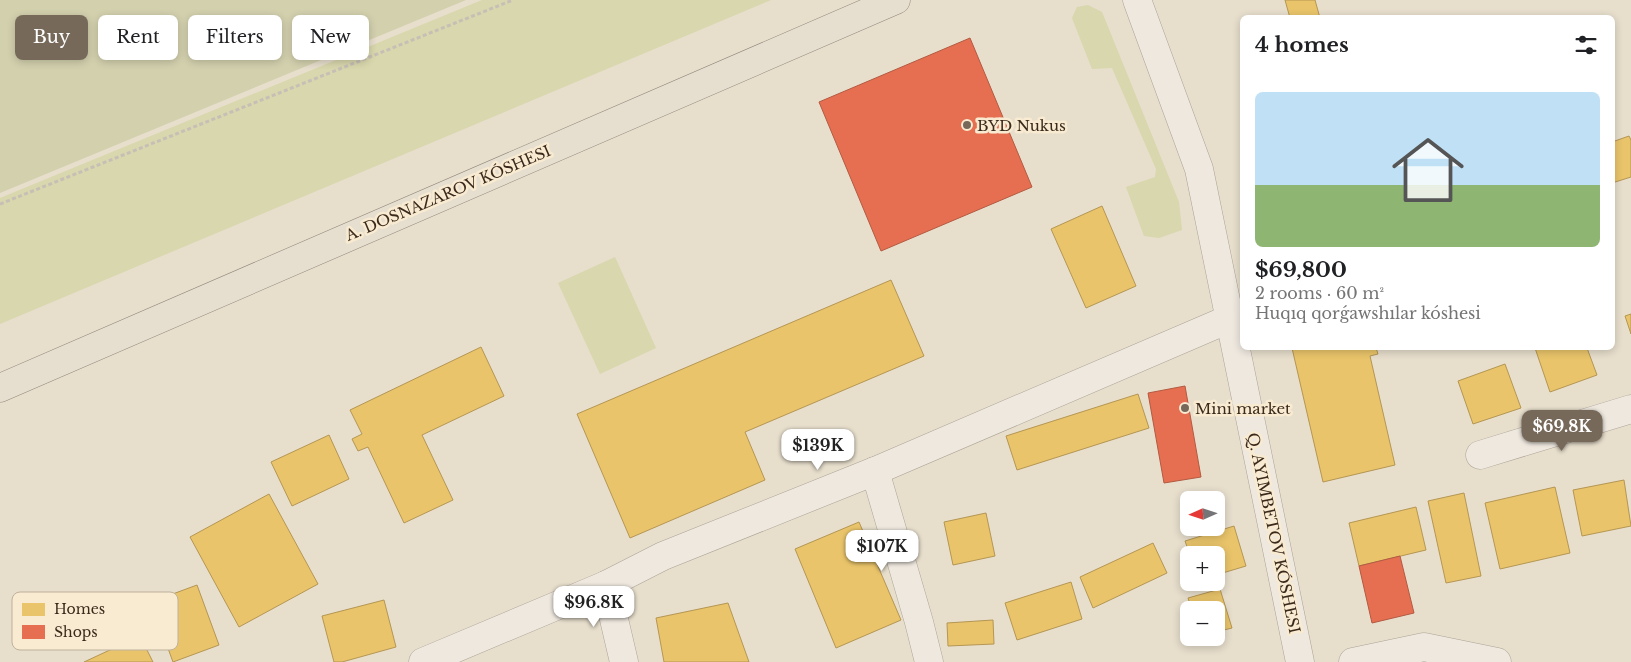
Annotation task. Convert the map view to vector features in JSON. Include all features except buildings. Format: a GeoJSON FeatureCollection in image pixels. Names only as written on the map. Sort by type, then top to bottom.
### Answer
{"type":"FeatureCollection","features":[{"type":"Feature","properties":{"kind":"main road","name":"A. DOSNAZAROV KÓSHESI"},"geometry":{"type":"LineString","coordinates":[[0,388],[896,0]]}},
{"type":"Feature","properties":{"kind":"street"},"geometry":{"type":"LineString","coordinates":[[1137,0],[1198,169],[1300,662]]}},
{"type":"Feature","properties":{"kind":"street"},"geometry":{"type":"LineString","coordinates":[[423,662],[606,584],[663,556],[875,471],[1229,319]]}},
{"type":"Feature","properties":{"kind":"street"},"geometry":{"type":"LineString","coordinates":[[1480,455],[1631,409]]}},
{"type":"Feature","properties":{"kind":"street"},"geometry":{"type":"LineString","coordinates":[[875,471],[920,622],[929,662]]}},
{"type":"Feature","properties":{"kind":"street"},"geometry":{"type":"LineString","coordinates":[[606,584],[624,662]]}},
{"type":"Feature","properties":{"kind":"street"},"geometry":{"type":"LineString","coordinates":[[1353,662],[1424,647],[1497,662]]}},
{"type":"Feature","properties":{"kind":"path"},"geometry":{"type":"LineString","coordinates":[[0,204],[513,0]]}},
{"type":"Feature","properties":{"kind":"green space"},"geometry":{"type":"Polygon","coordinates":[[[482,0],[771,0],[0,324],[0,198],[336,60],[369,60],[369,46],[482,0]]]}},
{"type":"Feature","properties":{"kind":"green space"},"geometry":{"type":"Polygon","coordinates":[[[1088,5],[1102,12],[1179,202],[1182,230],[1159,238],[1144,236],[1126,187],[1155,177],[1156,169],[1112,68],[1092,69],[1072,18],[1077,7],[1088,5]]]}},
{"type":"Feature","properties":{"kind":"green space"},"geometry":{"type":"Polygon","coordinates":[[[615,257],[656,348],[600,374],[558,283],[615,257]]]}},
{"type":"Feature","properties":{"kind":"shaded area"},"geometry":{"type":"Polygon","coordinates":[[[0,0],[466,0],[369,40],[369,15],[292,15],[292,60],[321,60],[0,193],[0,0]]]}},
{"type":"Feature","properties":{"kind":"place","name":"BYD Nukus"},"geometry":{"type":"Point","coordinates":[967,125]}},
{"type":"Feature","properties":{"kind":"place","name":"Mini market"},"geometry":{"type":"Point","coordinates":[1185,408]}}]}
